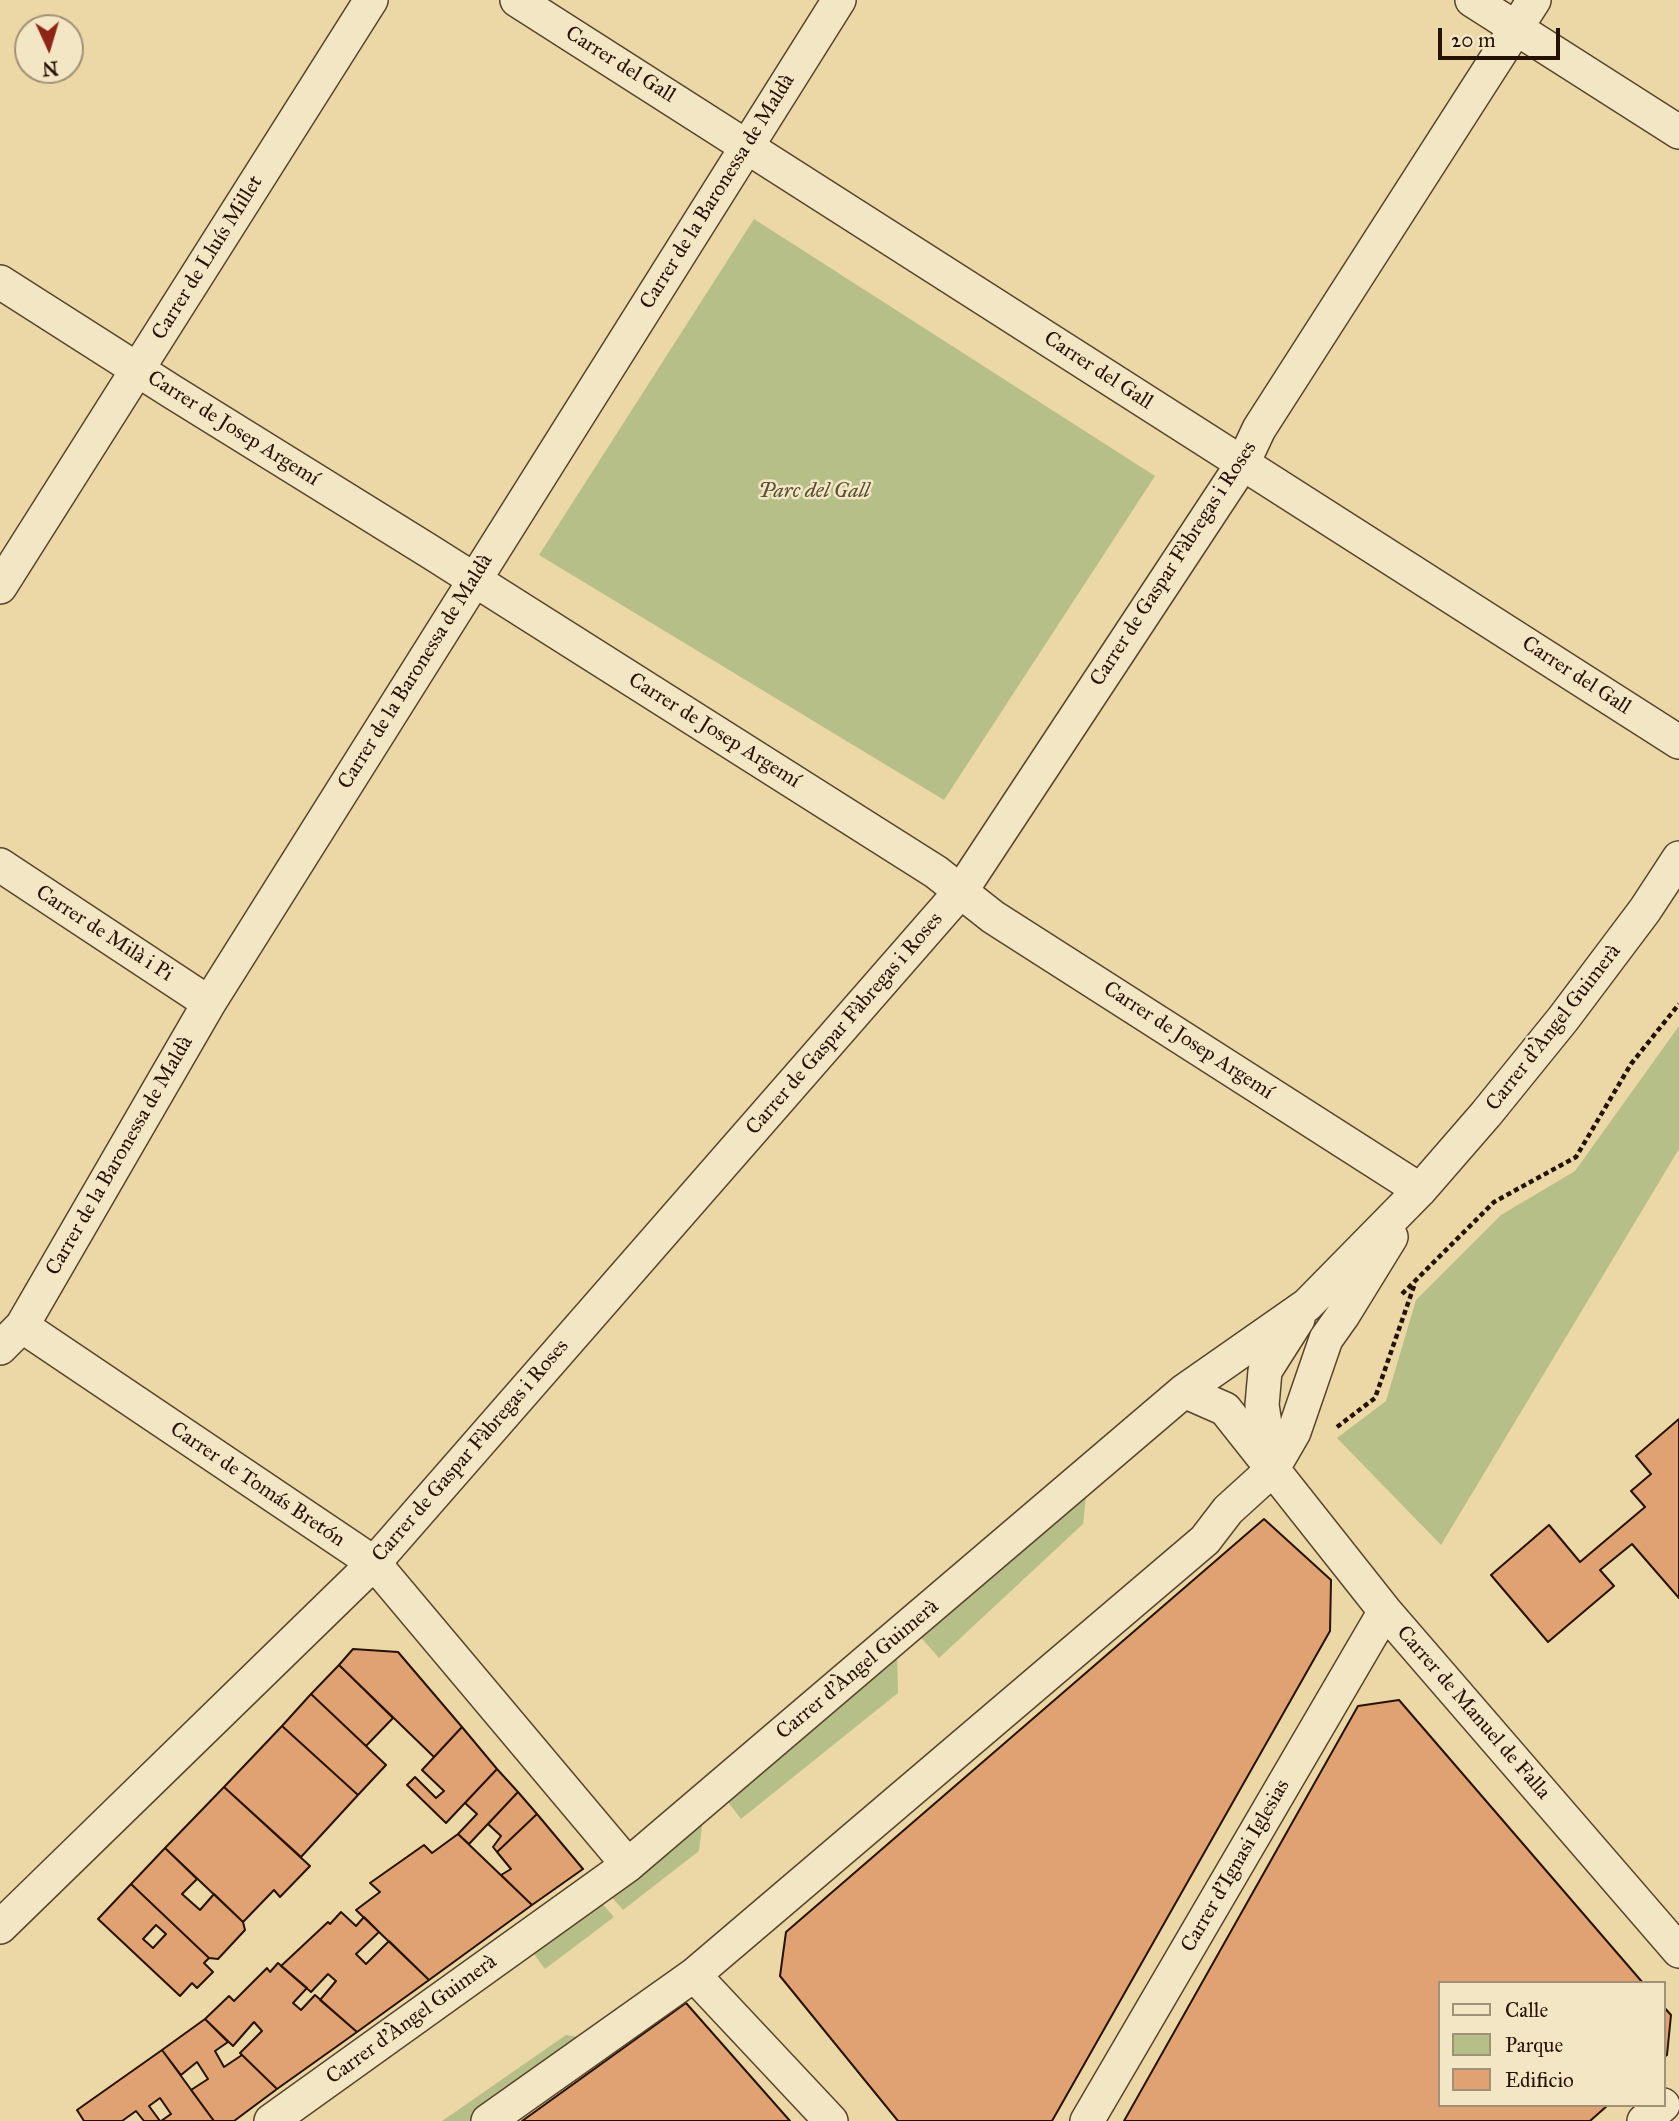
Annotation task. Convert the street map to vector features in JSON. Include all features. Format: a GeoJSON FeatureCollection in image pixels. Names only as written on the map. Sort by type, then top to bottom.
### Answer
{"type":"FeatureCollection","features":[{"type":"Feature","properties":{"kind":"street","name":"Carrer de Lluís Millet"},"geometry":{"type":"LineString","coordinates":[[0,587],[371,0]]}},
{"type":"Feature","properties":{"kind":"street","name":"Carrer del Gall"},"geometry":{"type":"LineString","coordinates":[[517,0],[1679,742]]}},
{"type":"Feature","properties":{"kind":"street","name":"Carrer de la Baronessa de Maldà"},"geometry":{"type":"LineString","coordinates":[[11,1337],[209,1003],[839,0]]}},
{"type":"Feature","properties":{"kind":"street"},"geometry":{"type":"LineString","coordinates":[[1472,0],[1679,132]]}},
{"type":"Feature","properties":{"kind":"street","name":"Carrer de Gaspar Fàbregas i Roses"},"geometry":{"type":"LineString","coordinates":[[0,1927],[374,1563],[961,891],[1243,463],[1259,429],[1534,0]]}},
{"type":"Feature","properties":{"kind":"street","name":"Carrer de Josep Argemí"},"geometry":{"type":"LineString","coordinates":[[0,282],[936,872],[993,917],[1420,1190]]}},
{"type":"Feature","properties":{"kind":"street","name":"Carrer d'Àngel Guimerà"},"geometry":{"type":"LineString","coordinates":[[271,2121],[628,1866],[1184,1391],[1307,1304],[1420,1190],[1486,1114],[1563,1019],[1679,858]]}},
{"type":"Feature","properties":{"kind":"street","name":"Carrer de Milà i Pi"},"geometry":{"type":"LineString","coordinates":[[0,865],[209,1003]]}},
{"type":"Feature","properties":{"kind":"street","name":"Carrer d'Àngel Guimerà"},"geometry":{"type":"LineString","coordinates":[[488,2121],[694,1975],[1205,1540],[1228,1510],[1272,1470],[1294,1432],[1326,1339],[1420,1190]]}},
{"type":"Feature","properties":{"kind":"street","name":"Carrer de Manuel de Falla"},"geometry":{"type":"LineString","coordinates":[[1272,1470],[1262,1405],[1265,1371],[1307,1304]]}},
{"type":"Feature","properties":{"kind":"street","name":"Carrer de Tomás Bretón"},"geometry":{"type":"LineString","coordinates":[[11,1337],[374,1563],[628,1866]]}},
{"type":"Feature","properties":{"kind":"street","name":"Carrer de Manuel de Falla"},"geometry":{"type":"LineString","coordinates":[[1184,1391],[1225,1409],[1385,1611],[1679,1951]]}},
{"type":"Feature","properties":{"kind":"street","name":"Carrer d'Ignasi Iglesias"},"geometry":{"type":"LineString","coordinates":[[1087,2121],[1385,1611]]}},
{"type":"Feature","properties":{"kind":"street"},"geometry":{"type":"LineString","coordinates":[[694,1975],[831,2121]]}},
{"type":"Feature","properties":{"kind":"street"},"geometry":{"type":"LineString","coordinates":[[1665,2103],[1679,2092]]}},
{"type":"Feature","properties":{"kind":"street"},"geometry":{"type":"LineString","coordinates":[[1644,2121],[1661,2107]]}},
{"type":"Feature","properties":{"kind":"path"},"geometry":{"type":"LineString","coordinates":[[1334,1430],[1375,1398],[1414,1284],[1494,1202],[1576,1157],[1631,1064],[1679,1004]]}},
{"type":"Feature","properties":{"kind":"green space","name":"Parc del Gall"},"geometry":{"type":"Polygon","coordinates":[[[754,219],[1155,476],[944,800],[539,555],[754,219]]]}},
{"type":"Feature","properties":{"kind":"green space"},"geometry":{"type":"Polygon","coordinates":[[[1679,1026],[1679,1149],[1441,1545],[1337,1438],[1386,1401],[1416,1300],[1501,1215],[1575,1171],[1679,1026]]]}},
{"type":"Feature","properties":{"kind":"green space"},"geometry":{"type":"Polygon","coordinates":[[[1087,1488],[1083,1524],[939,1658],[917,1633],[1087,1488]]]}},
{"type":"Feature","properties":{"kind":"green space"},"geometry":{"type":"Polygon","coordinates":[[[897,1649],[898,1693],[741,1819],[725,1798],[897,1649]]]}},
{"type":"Feature","properties":{"kind":"green space"},"geometry":{"type":"Polygon","coordinates":[[[703,1818],[699,1851],[623,1910],[609,1894],[703,1818]]]}},
{"type":"Feature","properties":{"kind":"green space"},"geometry":{"type":"Polygon","coordinates":[[[600,1901],[614,1917],[545,1969],[531,1950],[600,1901]]]}},
{"type":"Feature","properties":{"kind":"green space"},"geometry":{"type":"Polygon","coordinates":[[[566,2035],[601,2040],[491,2121],[442,2121],[566,2035]]]}},
{"type":"Feature","properties":{"kind":"building"},"geometry":{"type":"Polygon","coordinates":[[[1679,1419],[1679,1598],[1632,1544],[1600,1570],[1614,1586],[1548,1642],[1491,1575],[1549,1525],[1580,1562],[1645,1507],[1631,1491],[1651,1474],[1636,1456],[1679,1419]]]}},
{"type":"Feature","properties":{"kind":"building"},"geometry":{"type":"Polygon","coordinates":[[[1264,1519],[1331,1580],[1330,1631],[1052,2121],[898,2121],[780,1976],[786,1932],[1264,1519]]]}},
{"type":"Feature","properties":{"kind":"building"},"geometry":{"type":"Polygon","coordinates":[[[353,1649],[398,1652],[462,1727],[434,1757],[339,1665],[353,1649]]]}},
{"type":"Feature","properties":{"kind":"building"},"geometry":{"type":"Polygon","coordinates":[[[339,1665],[393,1718],[366,1746],[311,1694],[339,1665]]]}},
{"type":"Feature","properties":{"kind":"building"},"geometry":{"type":"Polygon","coordinates":[[[311,1694],[386,1765],[358,1795],[282,1726],[311,1694]]]}},
{"type":"Feature","properties":{"kind":"building"},"geometry":{"type":"Polygon","coordinates":[[[1399,1700],[1641,1981],[1438,1981],[1438,2107],[1606,2107],[1590,2121],[1124,2121],[1358,1706],[1399,1700]]]}},
{"type":"Feature","properties":{"kind":"building"},"geometry":{"type":"Polygon","coordinates":[[[282,1726],[358,1795],[301,1857],[224,1787],[282,1726]]]}},
{"type":"Feature","properties":{"kind":"building"},"geometry":{"type":"Polygon","coordinates":[[[462,1727],[497,1769],[446,1823],[407,1785],[415,1777],[436,1798],[444,1791],[422,1770],[462,1727]]]}},
{"type":"Feature","properties":{"kind":"building"},"geometry":{"type":"Polygon","coordinates":[[[497,1769],[518,1792],[469,1844],[458,1834],[477,1814],[465,1803],[497,1769]]]}},
{"type":"Feature","properties":{"kind":"building"},"geometry":{"type":"Polygon","coordinates":[[[224,1787],[310,1866],[280,1897],[274,1890],[243,1922],[165,1848],[224,1787]]]}},
{"type":"Feature","properties":{"kind":"building"},"geometry":{"type":"Polygon","coordinates":[[[518,1792],[537,1814],[497,1852],[493,1847],[501,1836],[488,1824],[518,1792]]]}},
{"type":"Feature","properties":{"kind":"building"},"geometry":{"type":"Polygon","coordinates":[[[537,1814],[583,1869],[532,1905],[501,1875],[511,1869],[497,1852],[537,1814]]]}},
{"type":"Feature","properties":{"kind":"building"},"geometry":{"type":"Polygon","coordinates":[[[458,1834],[532,1905],[429,1980],[356,1910],[380,1892],[370,1883],[424,1845],[432,1853],[458,1834]]]}},
{"type":"Feature","properties":{"kind":"building"},"geometry":{"type":"Polygon","coordinates":[[[165,1848],[197,1879],[182,1894],[200,1910],[214,1894],[243,1922],[245,1930],[218,1959],[209,1958],[131,1884],[165,1848]]]}},
{"type":"Feature","properties":{"kind":"building"},"geometry":{"type":"Polygon","coordinates":[[[131,1884],[209,1958],[204,1963],[213,1972],[197,1988],[192,1983],[180,1996],[98,1919],[131,1884]],[[156,1925],[143,1939],[153,1948],[166,1934],[156,1925]]]}},
{"type":"Feature","properties":{"kind":"building"},"geometry":{"type":"Polygon","coordinates":[[[341,1912],[356,1926],[364,1917],[379,1932],[356,1954],[366,1964],[389,1941],[429,1980],[357,2032],[320,2000],[336,1981],[328,1974],[311,1992],[281,1966],[341,1912]]]}},
{"type":"Feature","properties":{"kind":"building"},"geometry":{"type":"Polygon","coordinates":[[[278,1963],[307,1988],[293,2003],[301,2010],[315,1995],[357,2032],[277,2089],[240,2053],[262,2031],[254,2022],[233,2046],[205,2019],[229,1996],[234,2001],[267,1968],[270,1972],[278,1963]]]}},
{"type":"Feature","properties":{"kind":"building"},"geometry":{"type":"Polygon","coordinates":[[[686,2003],[790,2121],[522,2121],[686,2003]]]}},
{"type":"Feature","properties":{"kind":"building"},"geometry":{"type":"Polygon","coordinates":[[[1665,2008],[1671,2015],[1665,2056],[1665,2008]]]}},
{"type":"Feature","properties":{"kind":"building"},"geometry":{"type":"Polygon","coordinates":[[[205,2019],[228,2042],[215,2051],[224,2067],[242,2055],[277,2089],[234,2121],[214,2121],[191,2090],[208,2079],[197,2062],[181,2075],[162,2050],[205,2019]]]}},
{"type":"Feature","properties":{"kind":"building"},"geometry":{"type":"Polygon","coordinates":[[[162,2050],[214,2121],[161,2121],[171,2114],[160,2098],[149,2106],[160,2121],[144,2121],[136,2111],[122,2121],[84,2121],[77,2110],[162,2050]]]}}]}
